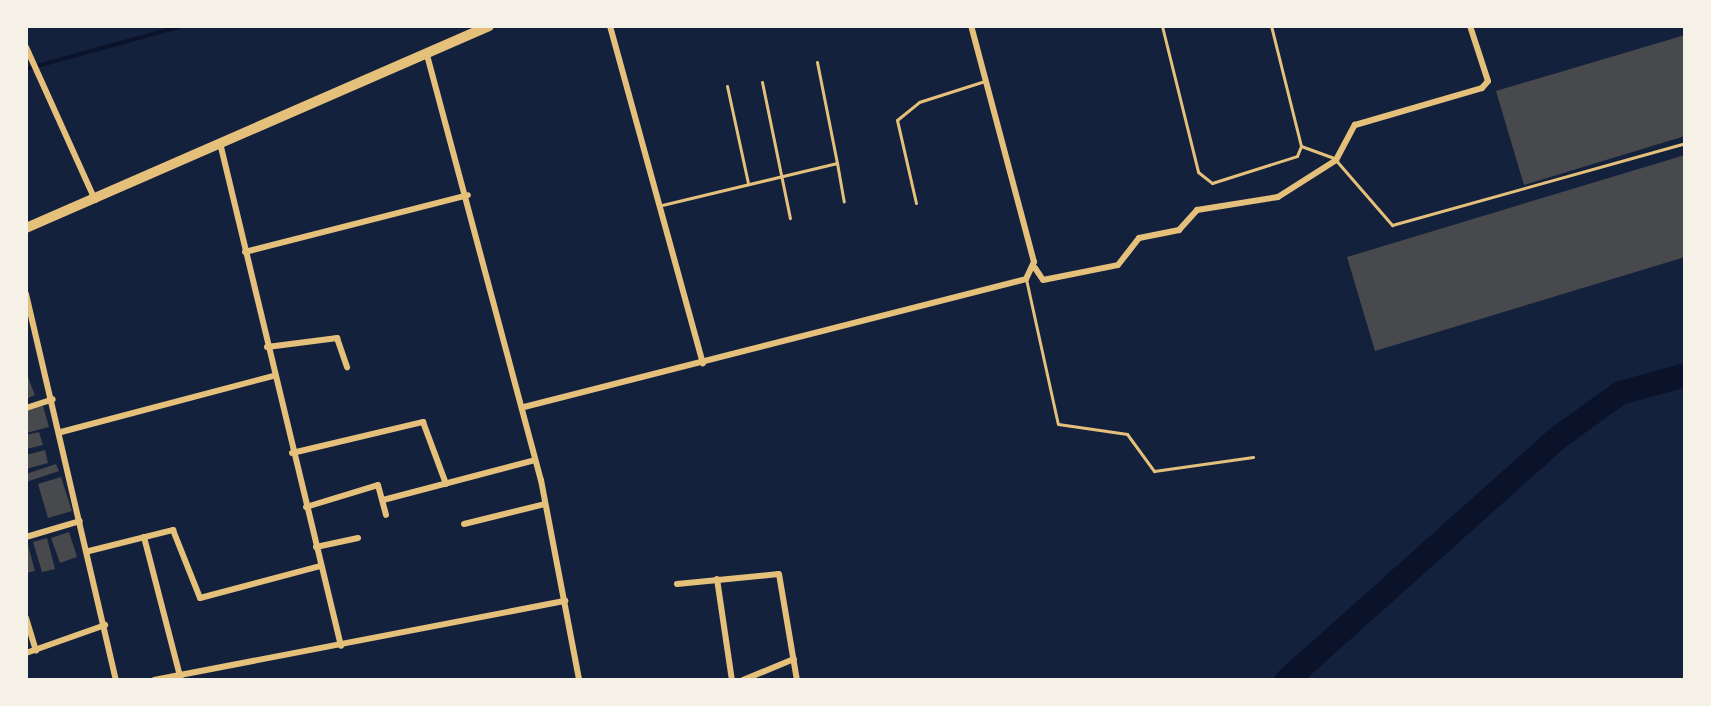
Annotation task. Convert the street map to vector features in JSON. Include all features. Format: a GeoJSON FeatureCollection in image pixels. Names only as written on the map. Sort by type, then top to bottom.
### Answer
{"type":"FeatureCollection","features":[{"type":"Feature","properties":{"kind":"main road"},"geometry":{"type":"LineString","coordinates":[[26,228],[221,147],[489,26]]}},
{"type":"Feature","properties":{"kind":"street"},"geometry":{"type":"LineString","coordinates":[[610,26],[662,205],[703,363]]}},
{"type":"Feature","properties":{"kind":"street"},"geometry":{"type":"LineString","coordinates":[[971,26],[1034,265],[1043,280],[1118,265],[1139,238],[1179,230],[1197,210],[1278,197],[1336,160],[1355,125],[1482,88],[1488,81],[1470,26]]}},
{"type":"Feature","properties":{"kind":"street"},"geometry":{"type":"LineString","coordinates":[[27,49],[95,200]]}},
{"type":"Feature","properties":{"kind":"street"},"geometry":{"type":"LineString","coordinates":[[427,55],[524,407],[579,680]]}},
{"type":"Feature","properties":{"kind":"street"},"geometry":{"type":"LineString","coordinates":[[221,147],[273,376],[341,646]]}},
{"type":"Feature","properties":{"kind":"street"},"geometry":{"type":"LineString","coordinates":[[245,252],[468,195]]}},
{"type":"Feature","properties":{"kind":"street"},"geometry":{"type":"LineString","coordinates":[[524,407],[1026,279],[1034,265]]}},
{"type":"Feature","properties":{"kind":"street"},"geometry":{"type":"LineString","coordinates":[[26,294],[89,551],[116,680]]}},
{"type":"Feature","properties":{"kind":"street"},"geometry":{"type":"LineString","coordinates":[[267,347],[337,338],[347,367]]}},
{"type":"Feature","properties":{"kind":"street"},"geometry":{"type":"LineString","coordinates":[[61,432],[273,376]]}},
{"type":"Feature","properties":{"kind":"street"},"geometry":{"type":"LineString","coordinates":[[26,408],[53,399]]}},
{"type":"Feature","properties":{"kind":"street"},"geometry":{"type":"LineString","coordinates":[[292,453],[423,422],[446,484]]}},
{"type":"Feature","properties":{"kind":"street"},"geometry":{"type":"LineString","coordinates":[[383,500],[535,460]]}},
{"type":"Feature","properties":{"kind":"street"},"geometry":{"type":"LineString","coordinates":[[306,507],[378,485],[386,515]]}},
{"type":"Feature","properties":{"kind":"street"},"geometry":{"type":"LineString","coordinates":[[464,524],[545,504]]}},
{"type":"Feature","properties":{"kind":"street"},"geometry":{"type":"LineString","coordinates":[[26,537],[80,521]]}},
{"type":"Feature","properties":{"kind":"street"},"geometry":{"type":"LineString","coordinates":[[89,551],[176,531],[200,598],[320,566]]}},
{"type":"Feature","properties":{"kind":"street"},"geometry":{"type":"LineString","coordinates":[[144,537],[181,678]]}},
{"type":"Feature","properties":{"kind":"street"},"geometry":{"type":"LineString","coordinates":[[316,547],[358,538]]}},
{"type":"Feature","properties":{"kind":"street"},"geometry":{"type":"LineString","coordinates":[[677,584],[779,574],[797,680]]}},
{"type":"Feature","properties":{"kind":"street"},"geometry":{"type":"LineString","coordinates":[[717,579],[732,680]]}},
{"type":"Feature","properties":{"kind":"street"},"geometry":{"type":"LineString","coordinates":[[154,680],[181,678],[565,601]]}},
{"type":"Feature","properties":{"kind":"street"},"geometry":{"type":"LineString","coordinates":[[26,618],[36,650]]}},
{"type":"Feature","properties":{"kind":"street"},"geometry":{"type":"LineString","coordinates":[[26,653],[105,625]]}},
{"type":"Feature","properties":{"kind":"street"},"geometry":{"type":"LineString","coordinates":[[743,680],[794,659]]}},
{"type":"Feature","properties":{"kind":"lane"},"geometry":{"type":"LineString","coordinates":[[1162,26],[1205,182],[1288,164],[1301,146],[1271,26]]}},
{"type":"Feature","properties":{"kind":"lane"},"geometry":{"type":"LineString","coordinates":[[817,62],[844,201]]}},
{"type":"Feature","properties":{"kind":"lane"},"geometry":{"type":"LineString","coordinates":[[916,203],[897,120],[919,102],[985,81]]}},
{"type":"Feature","properties":{"kind":"lane"},"geometry":{"type":"LineString","coordinates":[[762,82],[790,218]]}},
{"type":"Feature","properties":{"kind":"lane"},"geometry":{"type":"LineString","coordinates":[[727,86],[748,183]]}},
{"type":"Feature","properties":{"kind":"lane"},"geometry":{"type":"LineString","coordinates":[[1301,146],[1336,160],[1392,225],[1685,143]]}},
{"type":"Feature","properties":{"kind":"lane"},"geometry":{"type":"LineString","coordinates":[[662,205],[837,163]]}},
{"type":"Feature","properties":{"kind":"lane"},"geometry":{"type":"LineString","coordinates":[[1026,279],[1058,424],[1127,434],[1154,471],[1253,457]]}},
{"type":"Feature","properties":{"kind":"building"},"geometry":{"type":"Polygon","coordinates":[[[1685,35],[1685,136],[1524,185],[1496,91],[1685,35]]]}},
{"type":"Feature","properties":{"kind":"building"},"geometry":{"type":"Polygon","coordinates":[[[1685,155],[1685,257],[1375,351],[1347,257],[1685,155]]]}},
{"type":"Feature","properties":{"kind":"building"},"geometry":{"type":"Polygon","coordinates":[[[26,372],[35,395],[26,399],[26,372]]]}},
{"type":"Feature","properties":{"kind":"building"},"geometry":{"type":"Polygon","coordinates":[[[43,406],[49,427],[26,433],[26,410],[43,406]]]}},
{"type":"Feature","properties":{"kind":"building"},"geometry":{"type":"Polygon","coordinates":[[[39,432],[43,445],[26,449],[26,435],[39,432]]]}},
{"type":"Feature","properties":{"kind":"building"},"geometry":{"type":"Polygon","coordinates":[[[45,450],[48,463],[26,469],[26,455],[45,450]]]}},
{"type":"Feature","properties":{"kind":"building"},"geometry":{"type":"Polygon","coordinates":[[[56,464],[59,471],[26,482],[26,474],[56,464]]]}},
{"type":"Feature","properties":{"kind":"building"},"geometry":{"type":"Polygon","coordinates":[[[61,477],[72,511],[48,518],[38,484],[61,477]]]}},
{"type":"Feature","properties":{"kind":"building"},"geometry":{"type":"Polygon","coordinates":[[[69,532],[77,557],[60,563],[51,538],[69,532]]]}},
{"type":"Feature","properties":{"kind":"building"},"geometry":{"type":"Polygon","coordinates":[[[26,538],[35,571],[26,573],[26,538]]]}},
{"type":"Feature","properties":{"kind":"building"},"geometry":{"type":"Polygon","coordinates":[[[47,538],[55,569],[42,572],[33,542],[47,538]]]}},
{"type":"Feature","properties":{"kind":"waterway"},"geometry":{"type":"LineString","coordinates":[[26,69],[182,26]]}},
{"type":"Feature","properties":{"kind":"waterway"},"geometry":{"type":"LineString","coordinates":[[1287,680],[1559,437],[1620,393],[1685,375]]}}]}
